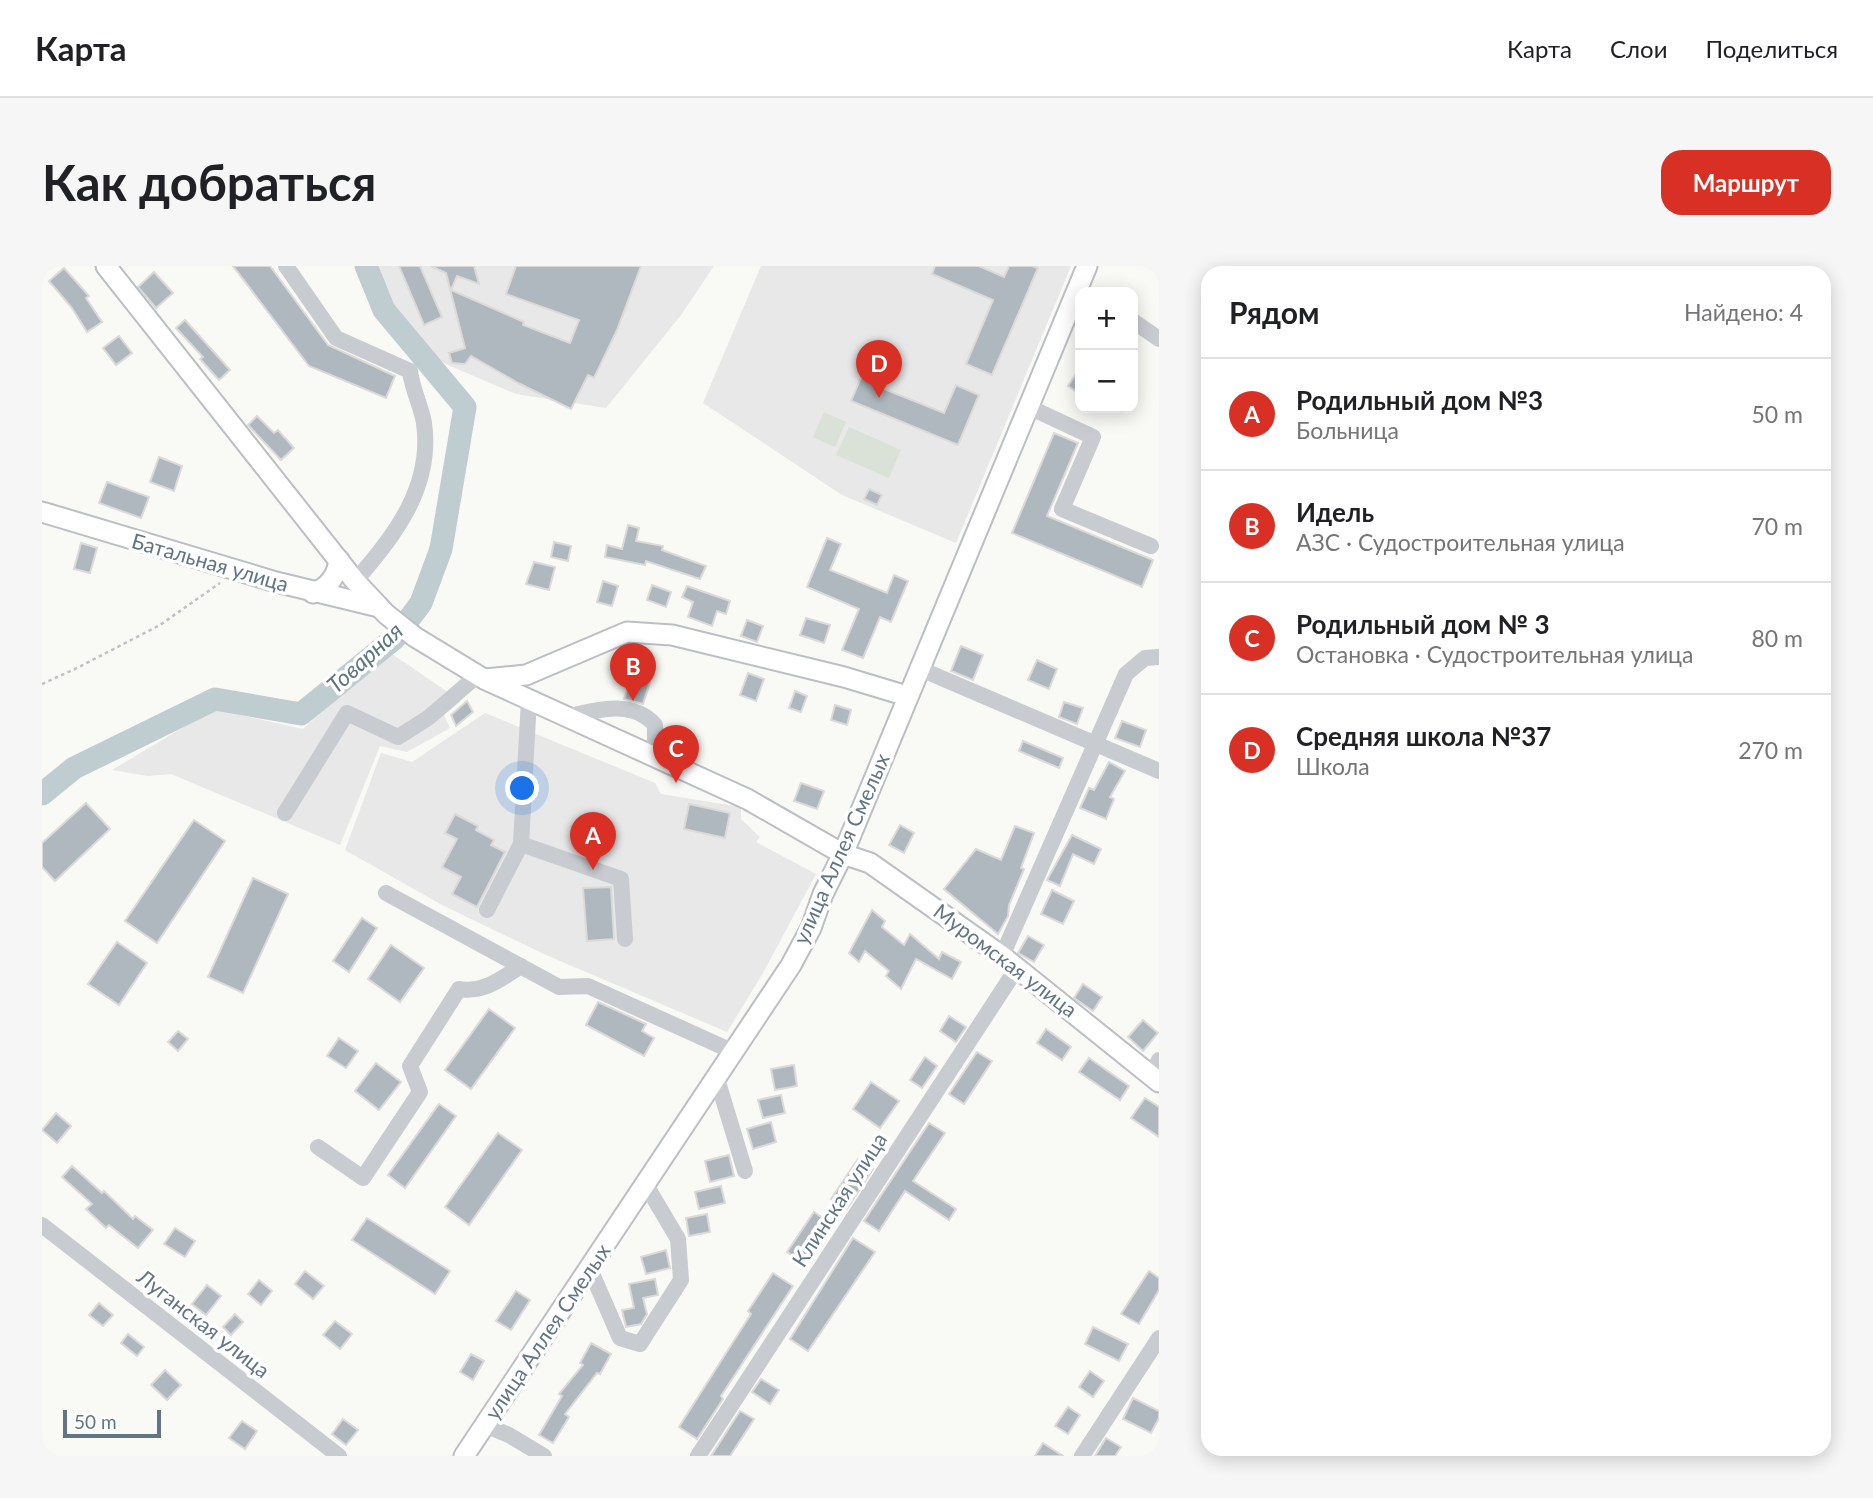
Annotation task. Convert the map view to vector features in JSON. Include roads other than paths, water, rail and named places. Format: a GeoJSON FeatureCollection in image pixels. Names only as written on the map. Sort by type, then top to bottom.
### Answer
{"type":"FeatureCollection","features":[{"type":"Feature","properties":{"kind":"main road","name":"Муромская улица"},"geometry":{"type":"LineString","coordinates":[[106,266],[355,581],[382,611],[415,638],[481,677],[747,799],[843,854],[870,863],[1010,962],[1157,1073]]}},
{"type":"Feature","properties":{"kind":"main road","name":"улица Аллея Смелых"},"geometry":{"type":"LineString","coordinates":[[1084,287],[1087,266]]}},
{"type":"Feature","properties":{"kind":"main road","name":"улица Аллея Смелых"},"geometry":{"type":"LineString","coordinates":[[464,1456],[717,1079],[811,928],[1029,407],[1075,308]]}},
{"type":"Feature","properties":{"kind":"main road","name":"Батальная улица"},"geometry":{"type":"LineString","coordinates":[[42,512],[382,611]]}},
{"type":"Feature","properties":{"kind":"main road"},"geometry":{"type":"LineString","coordinates":[[313,593],[328,585],[337,571],[338,560]]}},
{"type":"Feature","properties":{"kind":"main road"},"geometry":{"type":"LineString","coordinates":[[481,677],[526,675],[627,632],[672,635],[844,677],[906,696]]}},
{"type":"Feature","properties":{"kind":"main road"},"geometry":{"type":"LineString","coordinates":[[526,675],[522,681],[522,689],[530,700]]}},
{"type":"Feature","properties":{"kind":"street"},"geometry":{"type":"LineString","coordinates":[[286,266],[336,338],[410,371],[412,387],[424,423],[423,474],[408,512],[355,581]]}},
{"type":"Feature","properties":{"kind":"street"},"geometry":{"type":"LineString","coordinates":[[1138,324],[1159,339]]}},
{"type":"Feature","properties":{"kind":"street"},"geometry":{"type":"LineString","coordinates":[[1029,407],[1094,437],[1062,509],[1150,546]]}},
{"type":"Feature","properties":{"kind":"street","name":"Клинская улица"},"geometry":{"type":"LineString","coordinates":[[698,1456],[1010,962],[1126,674],[1144,658],[1159,657]]}},
{"type":"Feature","properties":{"kind":"street"},"geometry":{"type":"LineString","coordinates":[[918,668],[1159,771]]}},
{"type":"Feature","properties":{"kind":"street"},"geometry":{"type":"LineString","coordinates":[[285,813],[347,713],[398,737],[428,718],[481,677]]}},
{"type":"Feature","properties":{"kind":"street"},"geometry":{"type":"LineString","coordinates":[[486,910],[521,844],[530,700]]}},
{"type":"Feature","properties":{"kind":"street"},"geometry":{"type":"LineString","coordinates":[[566,717],[611,707],[646,714],[655,725],[654,757]]}},
{"type":"Feature","properties":{"kind":"street"},"geometry":{"type":"LineString","coordinates":[[521,844],[621,879],[625,939]]}},
{"type":"Feature","properties":{"kind":"street"},"geometry":{"type":"LineString","coordinates":[[386,893],[559,987],[588,986],[734,1052]]}},
{"type":"Feature","properties":{"kind":"street"},"geometry":{"type":"LineString","coordinates":[[318,1147],[363,1178],[420,1092],[410,1066],[459,989],[471,991],[488,988],[521,966]]}},
{"type":"Feature","properties":{"kind":"street"},"geometry":{"type":"LineString","coordinates":[[717,1079],[745,1171]]}},
{"type":"Feature","properties":{"kind":"street"},"geometry":{"type":"LineString","coordinates":[[590,1269],[620,1338],[640,1344],[681,1280],[678,1240],[646,1185]]}},
{"type":"Feature","properties":{"kind":"street","name":"Луганская улица"},"geometry":{"type":"LineString","coordinates":[[42,1225],[339,1456]]}},
{"type":"Feature","properties":{"kind":"street"},"geometry":{"type":"LineString","coordinates":[[1082,1456],[1159,1339]]}},
{"type":"Feature","properties":{"kind":"street"},"geometry":{"type":"LineString","coordinates":[[485,1425],[509,1435],[544,1456]]}},
{"type":"Feature","properties":{"kind":"waterway","name":"Товарная"},"geometry":{"type":"LineString","coordinates":[[42,794],[74,768],[215,699],[301,714],[395,638],[421,603],[441,549],[465,407],[384,310],[366,266]]}},
{"type":"Feature","properties":{"kind":"place","name":"Средняя школа №37"},"geometry":{"type":"Point","coordinates":[879,398]}},
{"type":"Feature","properties":{"kind":"place","name":"Идель"},"geometry":{"type":"Point","coordinates":[633,701]}},
{"type":"Feature","properties":{"kind":"place","name":"Родильный дом № 3"},"geometry":{"type":"Point","coordinates":[676,783]}},
{"type":"Feature","properties":{"kind":"place","name":"Родильный дом №3"},"geometry":{"type":"Point","coordinates":[593,870]}}]}
